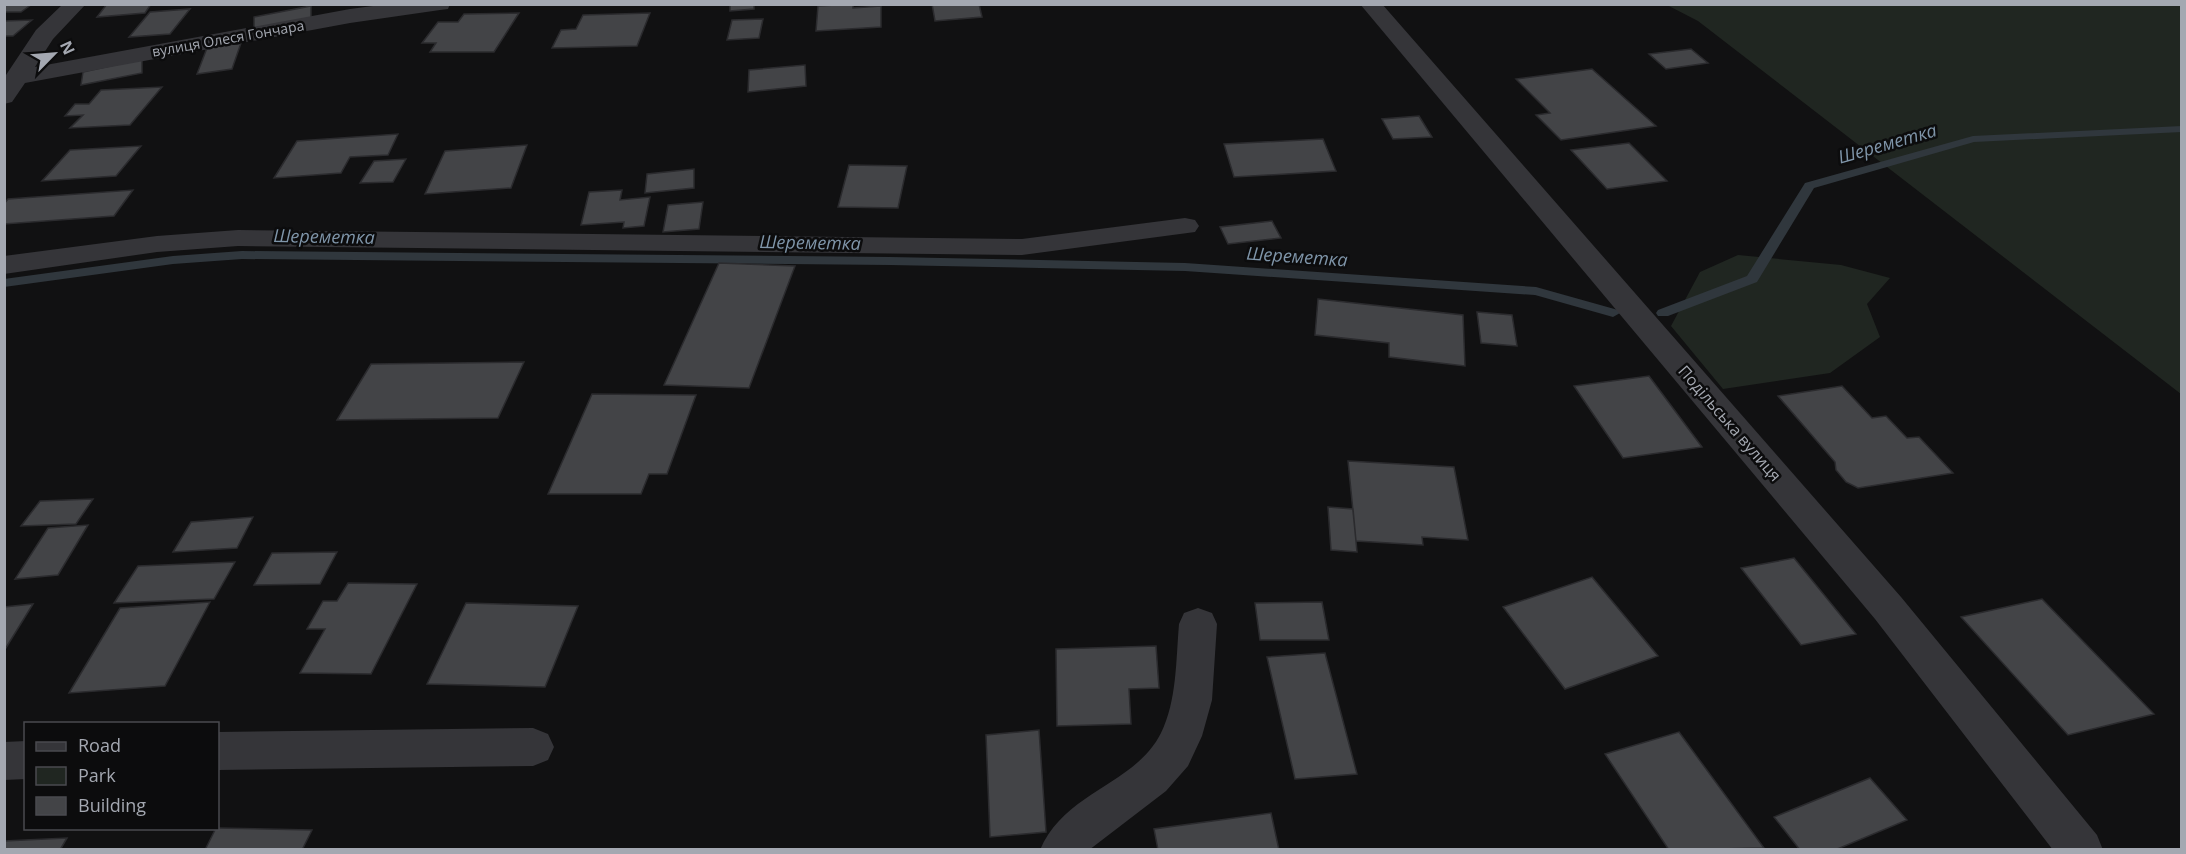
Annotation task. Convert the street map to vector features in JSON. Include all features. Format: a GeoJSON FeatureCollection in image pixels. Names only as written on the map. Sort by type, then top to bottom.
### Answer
{"type":"FeatureCollection","features":[{"type":"Feature","properties":{"kind":"street"},"geometry":{"type":"LineString","coordinates":[[4,97],[44,35],[76,4]]}},
{"type":"Feature","properties":{"kind":"street","name":"вулиця Олеся Гончара"},"geometry":{"type":"LineString","coordinates":[[17,77],[351,16],[440,4]]}},
{"type":"Feature","properties":{"kind":"street","name":"Подільська вулиця"},"geometry":{"type":"LineString","coordinates":[[1371,4],[1888,608],[2081,849]]}},
{"type":"Feature","properties":{"kind":"street"},"geometry":{"type":"LineString","coordinates":[[4,265],[219,238],[1022,247],[1185,225]]}},
{"type":"Feature","properties":{"kind":"street"},"geometry":{"type":"LineString","coordinates":[[1062,849],[1066,842],[1090,821],[1161,769],[1181,739],[1191,712],[1198,624]]}},
{"type":"Feature","properties":{"kind":"street"},"geometry":{"type":"LineString","coordinates":[[219,751],[533,747]]}},
{"type":"Feature","properties":{"kind":"street"},"geometry":{"type":"LineString","coordinates":[[4,761],[24,760]]}},
{"type":"Feature","properties":{"kind":"green space"},"geometry":{"type":"Polygon","coordinates":[[[1667,5],[2181,5],[2181,394],[1698,21],[1667,5]]]}},
{"type":"Feature","properties":{"kind":"green space"},"geometry":{"type":"Polygon","coordinates":[[[1738,255],[1841,265],[1890,278],[1867,304],[1880,337],[1830,373],[1723,389],[1671,326],[1700,272],[1738,255]]]}},
{"type":"Feature","properties":{"kind":"building"},"geometry":{"type":"Polygon","coordinates":[[[4,4],[32,4],[21,12],[4,12],[4,4]]]}},
{"type":"Feature","properties":{"kind":"building"},"geometry":{"type":"Polygon","coordinates":[[[107,4],[151,4],[145,13],[97,17],[107,4]]]}},
{"type":"Feature","properties":{"kind":"building"},"geometry":{"type":"Polygon","coordinates":[[[730,4],[754,4],[754,9],[730,11],[730,4]]]}},
{"type":"Feature","properties":{"kind":"building"},"geometry":{"type":"Polygon","coordinates":[[[853,4],[853,8],[881,6],[881,27],[816,31],[818,6],[853,4]]]}},
{"type":"Feature","properties":{"kind":"building"},"geometry":{"type":"Polygon","coordinates":[[[932,4],[979,4],[982,17],[935,21],[932,4]]]}},
{"type":"Feature","properties":{"kind":"building"},"geometry":{"type":"Polygon","coordinates":[[[311,6],[311,18],[254,29],[254,17],[311,6]]]}},
{"type":"Feature","properties":{"kind":"building"},"geometry":{"type":"Polygon","coordinates":[[[190,9],[170,34],[129,37],[150,12],[190,9]]]}},
{"type":"Feature","properties":{"kind":"building"},"geometry":{"type":"Polygon","coordinates":[[[519,13],[494,52],[430,52],[436,43],[422,43],[438,22],[458,22],[464,14],[519,13]]]}},
{"type":"Feature","properties":{"kind":"building"},"geometry":{"type":"Polygon","coordinates":[[[650,13],[637,46],[552,48],[561,30],[576,29],[583,15],[650,13]]]}},
{"type":"Feature","properties":{"kind":"building"},"geometry":{"type":"Polygon","coordinates":[[[763,19],[759,38],[727,40],[732,20],[763,19]]]}},
{"type":"Feature","properties":{"kind":"building"},"geometry":{"type":"Polygon","coordinates":[[[32,20],[13,36],[4,36],[4,21],[32,20]]]}},
{"type":"Feature","properties":{"kind":"building"},"geometry":{"type":"Polygon","coordinates":[[[241,43],[232,69],[197,74],[207,48],[241,43]]]}},
{"type":"Feature","properties":{"kind":"building"},"geometry":{"type":"Polygon","coordinates":[[[1691,49],[1708,63],[1666,69],[1649,54],[1691,49]]]}},
{"type":"Feature","properties":{"kind":"building"},"geometry":{"type":"Polygon","coordinates":[[[142,59],[142,73],[81,85],[83,72],[142,59]]]}},
{"type":"Feature","properties":{"kind":"building"},"geometry":{"type":"Polygon","coordinates":[[[805,65],[806,86],[748,92],[749,70],[805,65]]]}},
{"type":"Feature","properties":{"kind":"building"},"geometry":{"type":"Polygon","coordinates":[[[1592,69],[1656,126],[1561,140],[1536,115],[1550,113],[1516,79],[1592,69]]]}},
{"type":"Feature","properties":{"kind":"building"},"geometry":{"type":"Polygon","coordinates":[[[162,87],[130,125],[70,128],[83,115],[65,116],[75,104],[89,104],[101,90],[162,87]]]}},
{"type":"Feature","properties":{"kind":"building"},"geometry":{"type":"Polygon","coordinates":[[[1419,116],[1432,137],[1393,139],[1382,119],[1419,116]]]}},
{"type":"Feature","properties":{"kind":"building"},"geometry":{"type":"Polygon","coordinates":[[[398,134],[388,155],[350,157],[341,173],[274,178],[297,141],[398,134]]]}},
{"type":"Feature","properties":{"kind":"building"},"geometry":{"type":"Polygon","coordinates":[[[1323,139],[1336,171],[1234,177],[1224,144],[1323,139]]]}},
{"type":"Feature","properties":{"kind":"building"},"geometry":{"type":"Polygon","coordinates":[[[1629,143],[1667,181],[1607,189],[1571,150],[1629,143]]]}},
{"type":"Feature","properties":{"kind":"building"},"geometry":{"type":"Polygon","coordinates":[[[527,145],[511,188],[425,194],[445,151],[527,145]]]}},
{"type":"Feature","properties":{"kind":"building"},"geometry":{"type":"Polygon","coordinates":[[[141,146],[116,176],[42,181],[70,150],[141,146]]]}},
{"type":"Feature","properties":{"kind":"building"},"geometry":{"type":"Polygon","coordinates":[[[406,159],[393,182],[360,183],[374,161],[406,159]]]}},
{"type":"Feature","properties":{"kind":"building"},"geometry":{"type":"Polygon","coordinates":[[[849,165],[907,166],[898,208],[838,207],[849,165]]]}},
{"type":"Feature","properties":{"kind":"building"},"geometry":{"type":"Polygon","coordinates":[[[694,169],[694,188],[645,193],[647,174],[694,169]]]}},
{"type":"Feature","properties":{"kind":"building"},"geometry":{"type":"Polygon","coordinates":[[[133,190],[114,216],[4,224],[4,204],[8,199],[133,190]]]}},
{"type":"Feature","properties":{"kind":"building"},"geometry":{"type":"Polygon","coordinates":[[[622,190],[620,200],[650,197],[644,226],[623,228],[624,222],[581,225],[589,192],[622,190]]]}},
{"type":"Feature","properties":{"kind":"building"},"geometry":{"type":"Polygon","coordinates":[[[703,202],[699,229],[663,232],[668,205],[703,202]]]}},
{"type":"Feature","properties":{"kind":"building"},"geometry":{"type":"Polygon","coordinates":[[[1272,221],[1281,238],[1228,244],[1220,227],[1272,221]]]}},
{"type":"Feature","properties":{"kind":"building"},"geometry":{"type":"Polygon","coordinates":[[[719,263],[795,266],[749,388],[664,385],[719,263]]]}},
{"type":"Feature","properties":{"kind":"building"},"geometry":{"type":"Polygon","coordinates":[[[1318,299],[1463,315],[1465,366],[1389,357],[1389,343],[1315,335],[1318,299]]]}},
{"type":"Feature","properties":{"kind":"building"},"geometry":{"type":"Polygon","coordinates":[[[1477,312],[1512,315],[1517,346],[1481,343],[1477,312]]]}},
{"type":"Feature","properties":{"kind":"building"},"geometry":{"type":"Polygon","coordinates":[[[524,362],[498,418],[337,420],[371,364],[524,362]]]}},
{"type":"Feature","properties":{"kind":"building"},"geometry":{"type":"Polygon","coordinates":[[[1649,376],[1702,447],[1623,458],[1574,386],[1649,376]]]}},
{"type":"Feature","properties":{"kind":"building"},"geometry":{"type":"Polygon","coordinates":[[[1842,386],[1872,418],[1886,416],[1907,438],[1919,437],[1953,473],[1858,488],[1846,482],[1836,470],[1835,462],[1778,396],[1842,386]]]}},
{"type":"Feature","properties":{"kind":"building"},"geometry":{"type":"Polygon","coordinates":[[[592,394],[696,395],[667,474],[649,474],[641,494],[548,494],[592,394]]]}},
{"type":"Feature","properties":{"kind":"building"},"geometry":{"type":"Polygon","coordinates":[[[1348,461],[1454,467],[1468,540],[1422,537],[1423,545],[1356,541],[1348,461]]]}},
{"type":"Feature","properties":{"kind":"building"},"geometry":{"type":"Polygon","coordinates":[[[93,499],[76,524],[21,526],[40,501],[93,499]]]}},
{"type":"Feature","properties":{"kind":"building"},"geometry":{"type":"Polygon","coordinates":[[[1328,507],[1353,509],[1357,552],[1331,550],[1328,507]]]}},
{"type":"Feature","properties":{"kind":"building"},"geometry":{"type":"Polygon","coordinates":[[[253,517],[237,548],[173,552],[191,522],[253,517]]]}},
{"type":"Feature","properties":{"kind":"building"},"geometry":{"type":"Polygon","coordinates":[[[88,525],[58,575],[15,579],[48,528],[88,525]]]}},
{"type":"Feature","properties":{"kind":"building"},"geometry":{"type":"Polygon","coordinates":[[[337,552],[320,584],[254,585],[272,553],[337,552]]]}},
{"type":"Feature","properties":{"kind":"building"},"geometry":{"type":"Polygon","coordinates":[[[1794,558],[1856,634],[1801,645],[1741,568],[1794,558]]]}},
{"type":"Feature","properties":{"kind":"building"},"geometry":{"type":"Polygon","coordinates":[[[235,562],[214,599],[114,603],[138,566],[235,562]]]}},
{"type":"Feature","properties":{"kind":"building"},"geometry":{"type":"Polygon","coordinates":[[[1592,577],[1658,656],[1565,689],[1503,607],[1592,577]]]}},
{"type":"Feature","properties":{"kind":"building"},"geometry":{"type":"Polygon","coordinates":[[[348,583],[417,584],[371,674],[300,673],[325,629],[307,629],[323,601],[337,601],[348,583]]]}},
{"type":"Feature","properties":{"kind":"building"},"geometry":{"type":"Polygon","coordinates":[[[2042,599],[2154,714],[2068,735],[1961,617],[2042,599]]]}},
{"type":"Feature","properties":{"kind":"building"},"geometry":{"type":"Polygon","coordinates":[[[210,602],[165,686],[69,693],[120,608],[210,602]]]}},
{"type":"Feature","properties":{"kind":"building"},"geometry":{"type":"Polygon","coordinates":[[[1322,602],[1329,640],[1260,640],[1255,603],[1322,602]]]}},
{"type":"Feature","properties":{"kind":"building"},"geometry":{"type":"Polygon","coordinates":[[[466,603],[578,606],[545,687],[427,684],[466,603]]]}},
{"type":"Feature","properties":{"kind":"building"},"geometry":{"type":"Polygon","coordinates":[[[33,604],[4,651],[4,607],[33,604]]]}},
{"type":"Feature","properties":{"kind":"building"},"geometry":{"type":"Polygon","coordinates":[[[1156,646],[1159,688],[1129,689],[1131,724],[1057,726],[1056,649],[1156,646]]]}},
{"type":"Feature","properties":{"kind":"building"},"geometry":{"type":"Polygon","coordinates":[[[1325,653],[1357,774],[1295,779],[1267,657],[1325,653]]]}},
{"type":"Feature","properties":{"kind":"building"},"geometry":{"type":"Polygon","coordinates":[[[1039,730],[1046,832],[990,837],[986,735],[1039,730]]]}},
{"type":"Feature","properties":{"kind":"building"},"geometry":{"type":"Polygon","coordinates":[[[1679,732],[1764,848],[1669,850],[1605,754],[1679,732]]]}},
{"type":"Feature","properties":{"kind":"building"},"geometry":{"type":"Polygon","coordinates":[[[1870,778],[1907,820],[1835,850],[1800,850],[1774,817],[1870,778]]]}},
{"type":"Feature","properties":{"kind":"building"},"geometry":{"type":"Polygon","coordinates":[[[1271,813],[1279,850],[1158,850],[1154,829],[1271,813]]]}},
{"type":"Feature","properties":{"kind":"building"},"geometry":{"type":"Polygon","coordinates":[[[219,828],[312,830],[302,850],[205,850],[215,830],[219,828]]]}},
{"type":"Feature","properties":{"kind":"building"},"geometry":{"type":"Polygon","coordinates":[[[67,838],[60,850],[4,850],[4,841],[67,838]]]}},
{"type":"Feature","properties":{"kind":"waterway","name":"Шереметка"},"geometry":{"type":"LineString","coordinates":[[1663,313],[1752,279],[1809,186],[1973,139],[2182,129]]}},
{"type":"Feature","properties":{"kind":"waterway","name":"Шереметка"},"geometry":{"type":"LineString","coordinates":[[4,283],[173,260],[242,255],[890,261],[1185,267],[1536,291],[1613,313]]}}]}
